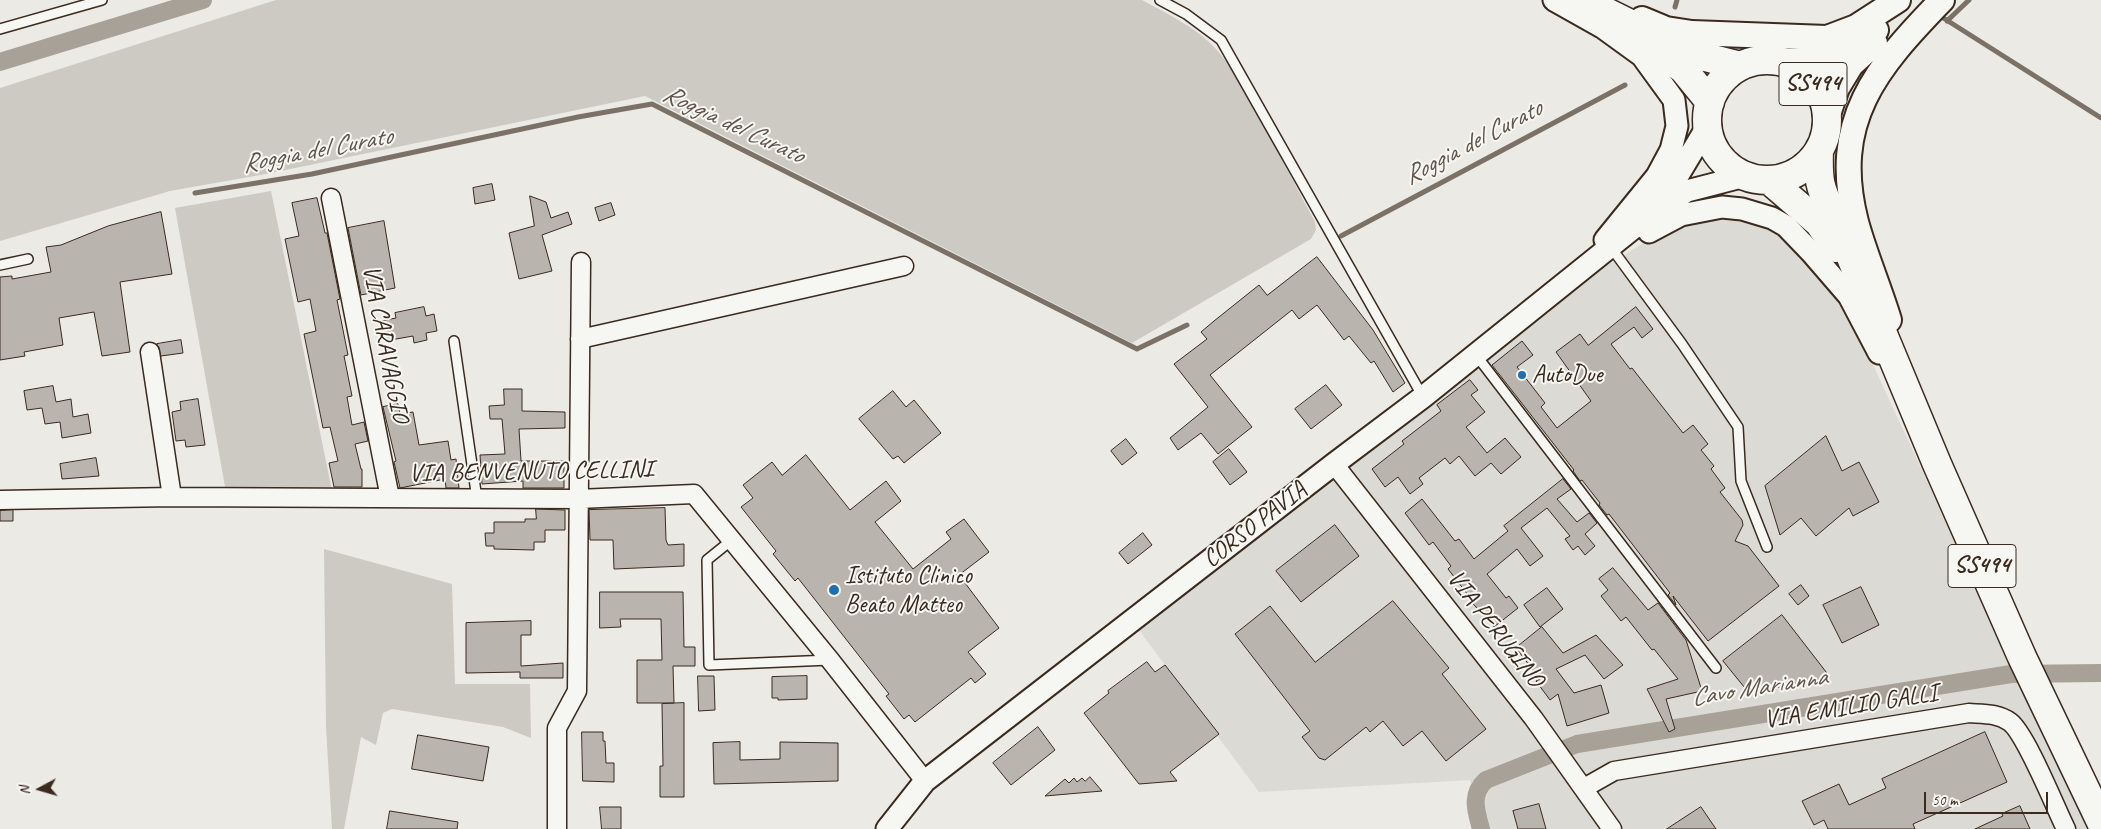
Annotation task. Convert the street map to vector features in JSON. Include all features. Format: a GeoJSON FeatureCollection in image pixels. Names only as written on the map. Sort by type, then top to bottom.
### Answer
{"type":"FeatureCollection","features":[{"type":"Feature","properties":{"kind":"main road","name":"SS494"},"geometry":{"type":"LineString","coordinates":[[1582,0],[1608,8],[1689,53],[1741,66]]}},
{"type":"Feature","properties":{"kind":"main road"},"geometry":{"type":"LineString","coordinates":[[1608,8],[1666,29],[1692,33],[1827,38],[1921,0]]}},
{"type":"Feature","properties":{"kind":"main road"},"geometry":{"type":"LineString","coordinates":[[1776,61],[1809,61],[1842,51],[1921,0]]}},
{"type":"Feature","properties":{"kind":"main road"},"geometry":{"type":"LineString","coordinates":[[1826,120],[1837,88],[1851,65],[1921,0]]}},
{"type":"Feature","properties":{"kind":"main road"},"geometry":{"type":"LineString","coordinates":[[1921,0],[1900,44],[1884,65],[1863,101],[1850,140],[1848,178],[1856,222],[1937,464]]}},
{"type":"Feature","properties":{"kind":"main road","name":"SS494"},"geometry":{"type":"LineString","coordinates":[[1608,8],[1683,69],[1708,114],[1711,143],[1719,157],[1731,169],[1757,178],[1819,224],[1834,243],[1892,359]]}},
{"type":"Feature","properties":{"kind":"main road","name":"SS494"},"geometry":{"type":"LineString","coordinates":[[1708,114],[1717,87],[1728,75],[1741,66],[1758,61],[1776,61],[1792,66],[1806,75],[1817,88],[1824,103],[1826,120],[1825,135],[1819,150],[1806,165],[1789,176],[1757,178]]}},
{"type":"Feature","properties":{"kind":"main road","name":"SS494"},"geometry":{"type":"LineString","coordinates":[[1819,150],[1818,178],[1821,192],[1833,214],[1937,464],[2098,822]]}},
{"type":"Feature","properties":{"kind":"street"},"geometry":{"type":"LineString","coordinates":[[1554,0],[1602,27],[1642,56],[1674,100],[1677,126],[1671,150],[1658,176],[1610,246]]}},
{"type":"Feature","properties":{"kind":"street"},"geometry":{"type":"LineString","coordinates":[[1631,230],[1677,177],[1708,114]]}},
{"type":"Feature","properties":{"kind":"street"},"geometry":{"type":"LineString","coordinates":[[1610,246],[1687,191],[1757,178]]}},
{"type":"Feature","properties":{"kind":"street","name":"VIA CARAVAGGIO"},"geometry":{"type":"LineString","coordinates":[[331,198],[390,498]]}},
{"type":"Feature","properties":{"kind":"street"},"geometry":{"type":"LineString","coordinates":[[1610,246],[1681,215],[1722,207],[1742,209],[1772,218],[1786,226],[1849,296],[1937,464]]}},
{"type":"Feature","properties":{"kind":"street","name":"CORSO PAVIA"},"geometry":{"type":"LineString","coordinates":[[887,829],[925,781],[1423,397],[1610,246]]}},
{"type":"Feature","properties":{"kind":"street"},"geometry":{"type":"LineString","coordinates":[[557,829],[556,728],[577,691],[581,262]]}},
{"type":"Feature","properties":{"kind":"street"},"geometry":{"type":"LineString","coordinates":[[580,339],[904,266]]}},
{"type":"Feature","properties":{"kind":"street"},"geometry":{"type":"LineString","coordinates":[[150,352],[172,497]]}},
{"type":"Feature","properties":{"kind":"street","name":"VIA PERUGINO"},"geometry":{"type":"LineString","coordinates":[[1334,464],[1558,752],[1612,829]]}},
{"type":"Feature","properties":{"kind":"street","name":"VIA BENVENUTO CELLINI"},"geometry":{"type":"LineString","coordinates":[[0,500],[172,497],[578,499],[694,494],[733,539],[925,781]]}},
{"type":"Feature","properties":{"kind":"street","name":"VIA EMILIO GALLI"},"geometry":{"type":"LineString","coordinates":[[1584,788],[1614,771],[1969,713],[1992,714],[2010,723],[2023,739],[2066,829]]}},
{"type":"Feature","properties":{"kind":"lane"},"geometry":{"type":"LineString","coordinates":[[0,29],[102,0]]}},
{"type":"Feature","properties":{"kind":"lane"},"geometry":{"type":"LineString","coordinates":[[1160,0],[1186,14],[1221,40],[1423,397]]}},
{"type":"Feature","properties":{"kind":"lane"},"geometry":{"type":"LineString","coordinates":[[1610,246],[1682,344],[1738,427],[1741,481],[1767,547]]}},
{"type":"Feature","properties":{"kind":"lane"},"geometry":{"type":"LineString","coordinates":[[0,265],[28,258]]}},
{"type":"Feature","properties":{"kind":"lane"},"geometry":{"type":"LineString","coordinates":[[454,341],[477,499]]}},
{"type":"Feature","properties":{"kind":"lane"},"geometry":{"type":"LineString","coordinates":[[1476,355],[1716,668]]}},
{"type":"Feature","properties":{"kind":"lane"},"geometry":{"type":"LineString","coordinates":[[733,539],[707,560],[709,665],[830,660]]}},
{"type":"Feature","properties":{"kind":"shaded area"},"geometry":{"type":"Polygon","coordinates":[[[276,0],[1142,0],[1193,29],[1212,45],[1228,63],[1238,77],[1315,222],[1316,230],[1311,239],[1132,343],[645,96],[266,174],[170,191],[0,241],[0,88],[276,0]]]}},
{"type":"Feature","properties":{"kind":"shaded area"},"geometry":{"type":"Polygon","coordinates":[[[271,191],[332,491],[226,492],[175,208],[271,191]]]}},
{"type":"Feature","properties":{"kind":"shaded area"},"geometry":{"type":"Polygon","coordinates":[[[1730,214],[1779,230],[1845,304],[2088,829],[1485,829],[1470,780],[1259,792],[1139,630],[1603,268],[1648,240],[1686,220],[1730,214]]]}},
{"type":"Feature","properties":{"kind":"shaded area"},"geometry":{"type":"Polygon","coordinates":[[[324,549],[452,584],[455,684],[530,684],[531,738],[503,727],[392,709],[383,713],[376,745],[361,737],[344,829],[332,829],[326,727],[324,549]]]}},
{"type":"Feature","properties":{"kind":"building"},"geometry":{"type":"Polygon","coordinates":[[[492,184],[495,200],[475,204],[473,188],[492,184]]]}},
{"type":"Feature","properties":{"kind":"building"},"geometry":{"type":"Polygon","coordinates":[[[530,196],[546,202],[551,218],[568,212],[572,224],[542,235],[552,271],[519,279],[509,233],[534,226],[530,196]]]}},
{"type":"Feature","properties":{"kind":"building"},"geometry":{"type":"Polygon","coordinates":[[[317,198],[325,233],[327,233],[340,299],[337,300],[348,355],[344,356],[352,396],[347,397],[352,425],[364,422],[368,441],[355,444],[362,469],[362,487],[334,487],[329,463],[338,461],[330,427],[323,428],[304,334],[316,331],[310,299],[298,302],[285,239],[299,236],[292,203],[317,198]]]}},
{"type":"Feature","properties":{"kind":"building"},"geometry":{"type":"Polygon","coordinates":[[[611,203],[615,215],[599,221],[595,208],[611,203]]]}},
{"type":"Feature","properties":{"kind":"building"},"geometry":{"type":"Polygon","coordinates":[[[161,212],[172,274],[120,282],[130,352],[102,356],[94,312],[59,318],[63,345],[24,352],[25,356],[0,360],[0,277],[12,276],[12,279],[51,272],[46,247],[61,245],[108,226],[161,212]]]}},
{"type":"Feature","properties":{"kind":"building"},"geometry":{"type":"Polygon","coordinates":[[[384,221],[395,288],[361,295],[348,228],[384,221]]]}},
{"type":"Feature","properties":{"kind":"building"},"geometry":{"type":"Polygon","coordinates":[[[1317,257],[1373,330],[1405,383],[1393,392],[1374,361],[1371,363],[1349,336],[1344,340],[1317,305],[1299,319],[1292,310],[1210,375],[1252,427],[1218,454],[1201,433],[1178,450],[1170,438],[1208,407],[1174,364],[1207,339],[1201,332],[1259,285],[1267,295],[1317,257]]]}},
{"type":"Feature","properties":{"kind":"building"},"geometry":{"type":"Polygon","coordinates":[[[424,307],[426,316],[434,314],[437,331],[426,333],[427,340],[414,343],[413,336],[385,341],[381,321],[396,318],[395,313],[424,307]]]}},
{"type":"Feature","properties":{"kind":"building"},"geometry":{"type":"Polygon","coordinates":[[[1636,307],[1653,329],[1642,338],[1634,327],[1611,344],[1683,433],[1693,425],[1708,444],[1701,450],[1714,466],[1711,469],[1725,488],[1720,492],[1742,520],[1743,525],[1735,541],[1748,546],[1779,586],[1708,641],[1673,596],[1676,605],[1668,595],[1670,593],[1609,514],[1607,515],[1599,505],[1600,503],[1582,480],[1580,481],[1574,470],[1492,365],[1522,341],[1533,355],[1517,367],[1545,403],[1541,407],[1557,428],[1591,401],[1556,352],[1580,334],[1588,345],[1636,307]]]}},
{"type":"Feature","properties":{"kind":"building"},"geometry":{"type":"Polygon","coordinates":[[[181,340],[183,353],[161,356],[157,344],[181,340]]]}},
{"type":"Feature","properties":{"kind":"building"},"geometry":{"type":"Polygon","coordinates":[[[1470,380],[1478,390],[1471,395],[1485,412],[1466,427],[1487,453],[1505,438],[1521,457],[1501,474],[1491,463],[1475,476],[1459,456],[1450,464],[1445,458],[1419,478],[1423,484],[1410,494],[1398,477],[1385,487],[1372,469],[1404,444],[1402,441],[1441,411],[1437,405],[1470,380]]]}},
{"type":"Feature","properties":{"kind":"building"},"geometry":{"type":"Polygon","coordinates":[[[1326,385],[1342,405],[1311,429],[1295,409],[1326,385]]]}},
{"type":"Feature","properties":{"kind":"building"},"geometry":{"type":"Polygon","coordinates":[[[53,386],[56,402],[71,399],[73,417],[88,414],[91,433],[62,438],[60,422],[45,424],[42,408],[27,410],[24,391],[53,386]]]}},
{"type":"Feature","properties":{"kind":"building"},"geometry":{"type":"Polygon","coordinates":[[[504,389],[522,389],[522,411],[565,412],[565,428],[519,429],[521,461],[564,461],[564,488],[523,488],[523,481],[482,484],[480,455],[505,454],[502,419],[490,419],[489,406],[504,405],[504,389]]]}},
{"type":"Feature","properties":{"kind":"building"},"geometry":{"type":"Polygon","coordinates":[[[893,391],[906,407],[914,400],[941,433],[904,463],[898,456],[893,459],[859,419],[893,391]]]}},
{"type":"Feature","properties":{"kind":"building"},"geometry":{"type":"Polygon","coordinates":[[[198,399],[205,445],[186,447],[185,440],[176,441],[172,412],[181,410],[180,402],[198,399]]]}},
{"type":"Feature","properties":{"kind":"building"},"geometry":{"type":"Polygon","coordinates":[[[398,404],[400,414],[413,412],[419,445],[448,441],[451,460],[456,459],[459,488],[446,488],[445,479],[400,488],[394,462],[396,461],[383,407],[398,404]]]}},
{"type":"Feature","properties":{"kind":"building"},"geometry":{"type":"Polygon","coordinates":[[[1826,436],[1842,471],[1859,462],[1879,502],[1853,516],[1849,508],[1816,536],[1801,518],[1780,535],[1765,486],[1826,436]]]}},
{"type":"Feature","properties":{"kind":"building"},"geometry":{"type":"Polygon","coordinates":[[[1126,439],[1137,453],[1122,465],[1111,451],[1126,439]]]}},
{"type":"Feature","properties":{"kind":"building"},"geometry":{"type":"Polygon","coordinates":[[[1229,449],[1247,472],[1230,485],[1213,462],[1229,449]]]}},
{"type":"Feature","properties":{"kind":"building","name":"Istituto Clinico Beato Matteo"},"geometry":{"type":"Polygon","coordinates":[[[806,455],[850,510],[886,481],[901,501],[875,522],[913,569],[951,539],[946,532],[964,519],[989,552],[959,575],[999,628],[968,652],[986,674],[975,683],[971,678],[915,722],[909,715],[904,719],[886,696],[889,694],[798,578],[795,581],[773,554],[776,551],[741,507],[753,498],[743,485],[772,462],[782,475],[806,455]]]}},
{"type":"Feature","properties":{"kind":"building"},"geometry":{"type":"Polygon","coordinates":[[[96,458],[99,476],[62,479],[60,464],[96,458]]]}},
{"type":"Feature","properties":{"kind":"building"},"geometry":{"type":"Polygon","coordinates":[[[1563,479],[1571,489],[1557,499],[1577,522],[1589,513],[1597,523],[1585,534],[1595,546],[1585,555],[1578,546],[1573,550],[1565,539],[1570,536],[1547,508],[1521,528],[1543,556],[1530,566],[1517,549],[1487,574],[1506,598],[1509,596],[1518,608],[1494,627],[1466,596],[1468,595],[1448,569],[1451,566],[1433,542],[1429,545],[1405,513],[1422,499],[1455,541],[1459,539],[1474,559],[1508,531],[1504,526],[1563,479]]]}},
{"type":"Feature","properties":{"kind":"building"},"geometry":{"type":"Polygon","coordinates":[[[665,508],[666,540],[668,545],[684,544],[684,566],[614,569],[613,540],[590,540],[589,510],[665,508]]]}},
{"type":"Feature","properties":{"kind":"building"},"geometry":{"type":"Polygon","coordinates":[[[536,509],[565,510],[565,530],[545,530],[545,542],[534,542],[534,550],[494,549],[494,546],[486,546],[485,533],[494,533],[494,522],[525,522],[525,519],[536,519],[536,509]]]}},
{"type":"Feature","properties":{"kind":"building"},"geometry":{"type":"Polygon","coordinates":[[[13,510],[13,521],[0,521],[0,511],[13,510]]]}},
{"type":"Feature","properties":{"kind":"building"},"geometry":{"type":"Polygon","coordinates":[[[1335,525],[1359,556],[1301,602],[1276,571],[1335,525]]]}},
{"type":"Feature","properties":{"kind":"building"},"geometry":{"type":"Polygon","coordinates":[[[1143,533],[1152,545],[1128,564],[1119,553],[1143,533]]]}},
{"type":"Feature","properties":{"kind":"building"},"geometry":{"type":"Polygon","coordinates":[[[1613,568],[1648,610],[1658,603],[1686,640],[1702,691],[1666,699],[1675,729],[1669,732],[1647,689],[1678,679],[1626,617],[1621,621],[1601,596],[1608,590],[1599,579],[1613,568]]]}},
{"type":"Feature","properties":{"kind":"building"},"geometry":{"type":"Polygon","coordinates":[[[1801,585],[1809,596],[1798,605],[1789,594],[1801,585]]]}},
{"type":"Feature","properties":{"kind":"building"},"geometry":{"type":"Polygon","coordinates":[[[1861,587],[1879,625],[1842,643],[1823,605],[1861,587]]]}},
{"type":"Feature","properties":{"kind":"building"},"geometry":{"type":"Polygon","coordinates":[[[1547,588],[1563,609],[1540,627],[1524,605],[1547,588]]]}},
{"type":"Feature","properties":{"kind":"building"},"geometry":{"type":"Polygon","coordinates":[[[600,592],[683,592],[684,647],[695,647],[695,666],[673,666],[674,703],[637,703],[637,660],[662,660],[661,619],[620,619],[621,627],[600,628],[600,592]]]}},
{"type":"Feature","properties":{"kind":"building"},"geometry":{"type":"Polygon","coordinates":[[[1393,601],[1449,668],[1442,674],[1486,729],[1446,761],[1422,731],[1403,746],[1383,721],[1370,732],[1366,727],[1325,760],[1319,758],[1302,737],[1310,731],[1235,634],[1270,606],[1315,662],[1393,601]]]}},
{"type":"Feature","properties":{"kind":"building"},"geometry":{"type":"Polygon","coordinates":[[[1782,615],[1830,677],[1749,693],[1723,661],[1782,615]]]}},
{"type":"Feature","properties":{"kind":"building"},"geometry":{"type":"Polygon","coordinates":[[[531,621],[531,635],[521,635],[521,666],[563,663],[563,678],[520,678],[520,672],[466,673],[466,623],[531,621]]]}},
{"type":"Feature","properties":{"kind":"building"},"geometry":{"type":"Polygon","coordinates":[[[1542,627],[1563,653],[1596,635],[1623,665],[1604,679],[1585,655],[1556,669],[1574,693],[1601,685],[1609,713],[1567,726],[1558,694],[1550,700],[1536,681],[1540,679],[1516,648],[1542,627]]]}},
{"type":"Feature","properties":{"kind":"building"},"geometry":{"type":"Polygon","coordinates":[[[1147,662],[1155,672],[1165,665],[1219,734],[1170,772],[1177,781],[1139,784],[1084,713],[1109,693],[1108,691],[1147,662]]]}},
{"type":"Feature","properties":{"kind":"building"},"geometry":{"type":"Polygon","coordinates":[[[698,676],[714,676],[715,710],[699,711],[698,676]]]}},
{"type":"Feature","properties":{"kind":"building"},"geometry":{"type":"Polygon","coordinates":[[[807,676],[807,699],[778,700],[778,698],[772,698],[772,677],[807,676]]]}},
{"type":"Feature","properties":{"kind":"building"},"geometry":{"type":"Polygon","coordinates":[[[684,703],[684,797],[660,797],[660,766],[663,766],[662,704],[684,703]]]}},
{"type":"Feature","properties":{"kind":"building"},"geometry":{"type":"Polygon","coordinates":[[[1038,727],[1055,750],[1011,785],[993,763],[1038,727]]]}},
{"type":"Feature","properties":{"kind":"building"},"geometry":{"type":"Polygon","coordinates":[[[582,732],[603,732],[606,763],[614,763],[614,782],[583,781],[582,732]]]}},
{"type":"Feature","properties":{"kind":"building"},"geometry":{"type":"Polygon","coordinates":[[[1985,732],[2007,782],[1913,824],[1915,829],[1828,829],[1824,820],[1814,825],[1802,801],[1839,784],[1849,805],[1886,788],[1882,779],[1985,732]]]}},
{"type":"Feature","properties":{"kind":"building"},"geometry":{"type":"Polygon","coordinates":[[[418,735],[489,747],[483,781],[412,769],[418,735]]]}},
{"type":"Feature","properties":{"kind":"building"},"geometry":{"type":"Polygon","coordinates":[[[740,742],[740,760],[780,759],[780,742],[838,743],[838,781],[714,784],[713,743],[740,742]]]}},
{"type":"Feature","properties":{"kind":"building"},"geometry":{"type":"Polygon","coordinates":[[[1090,777],[1102,791],[1045,796],[1065,779],[1069,783],[1074,778],[1077,782],[1082,778],[1085,781],[1090,777]]]}},
{"type":"Feature","properties":{"kind":"building"},"geometry":{"type":"Polygon","coordinates":[[[1539,804],[1546,829],[1518,829],[1513,811],[1539,804]]]}},
{"type":"Feature","properties":{"kind":"building"},"geometry":{"type":"Polygon","coordinates":[[[2020,806],[2030,829],[1975,829],[2003,816],[2002,814],[2020,806]]]}},
{"type":"Feature","properties":{"kind":"building"},"geometry":{"type":"Polygon","coordinates":[[[600,807],[621,807],[621,829],[602,829],[600,807]]]}},
{"type":"Feature","properties":{"kind":"building"},"geometry":{"type":"Polygon","coordinates":[[[1701,807],[1716,829],[1667,829],[1701,807]]]}},
{"type":"Feature","properties":{"kind":"building"},"geometry":{"type":"Polygon","coordinates":[[[390,811],[458,822],[457,829],[387,829],[390,811]]]}},
{"type":"Feature","properties":{"kind":"waterway"},"geometry":{"type":"LineString","coordinates":[[0,62],[203,0]]}},
{"type":"Feature","properties":{"kind":"waterway","name":"Roggia del Curato"},"geometry":{"type":"LineString","coordinates":[[1675,7],[1677,0]]}},
{"type":"Feature","properties":{"kind":"waterway"},"geometry":{"type":"LineString","coordinates":[[1947,21],[1969,0]]}},
{"type":"Feature","properties":{"kind":"waterway","name":"Roggia del Curato"},"geometry":{"type":"LineString","coordinates":[[1937,14],[2101,118]]}},
{"type":"Feature","properties":{"kind":"waterway","name":"Roggia del Curato"},"geometry":{"type":"LineString","coordinates":[[1341,236],[1625,85]]}},
{"type":"Feature","properties":{"kind":"waterway","name":"Roggia del Curato"},"geometry":{"type":"LineString","coordinates":[[195,193],[312,174],[578,117],[652,104],[1137,349],[1187,325]]}},
{"type":"Feature","properties":{"kind":"waterway","name":"Cavo Marianna"},"geometry":{"type":"LineString","coordinates":[[1481,829],[1476,809],[1476,797],[1481,785],[1486,780],[1577,744],[2011,674],[2101,673]]}},
{"type":"Feature","properties":{"kind":"place","name":"AutoDue"},"geometry":{"type":"Point","coordinates":[1522,375]}},
{"type":"Feature","properties":{"kind":"place","name":"Istituto Clinico Beato Matteo"},"geometry":{"type":"Point","coordinates":[834,590]}}]}
